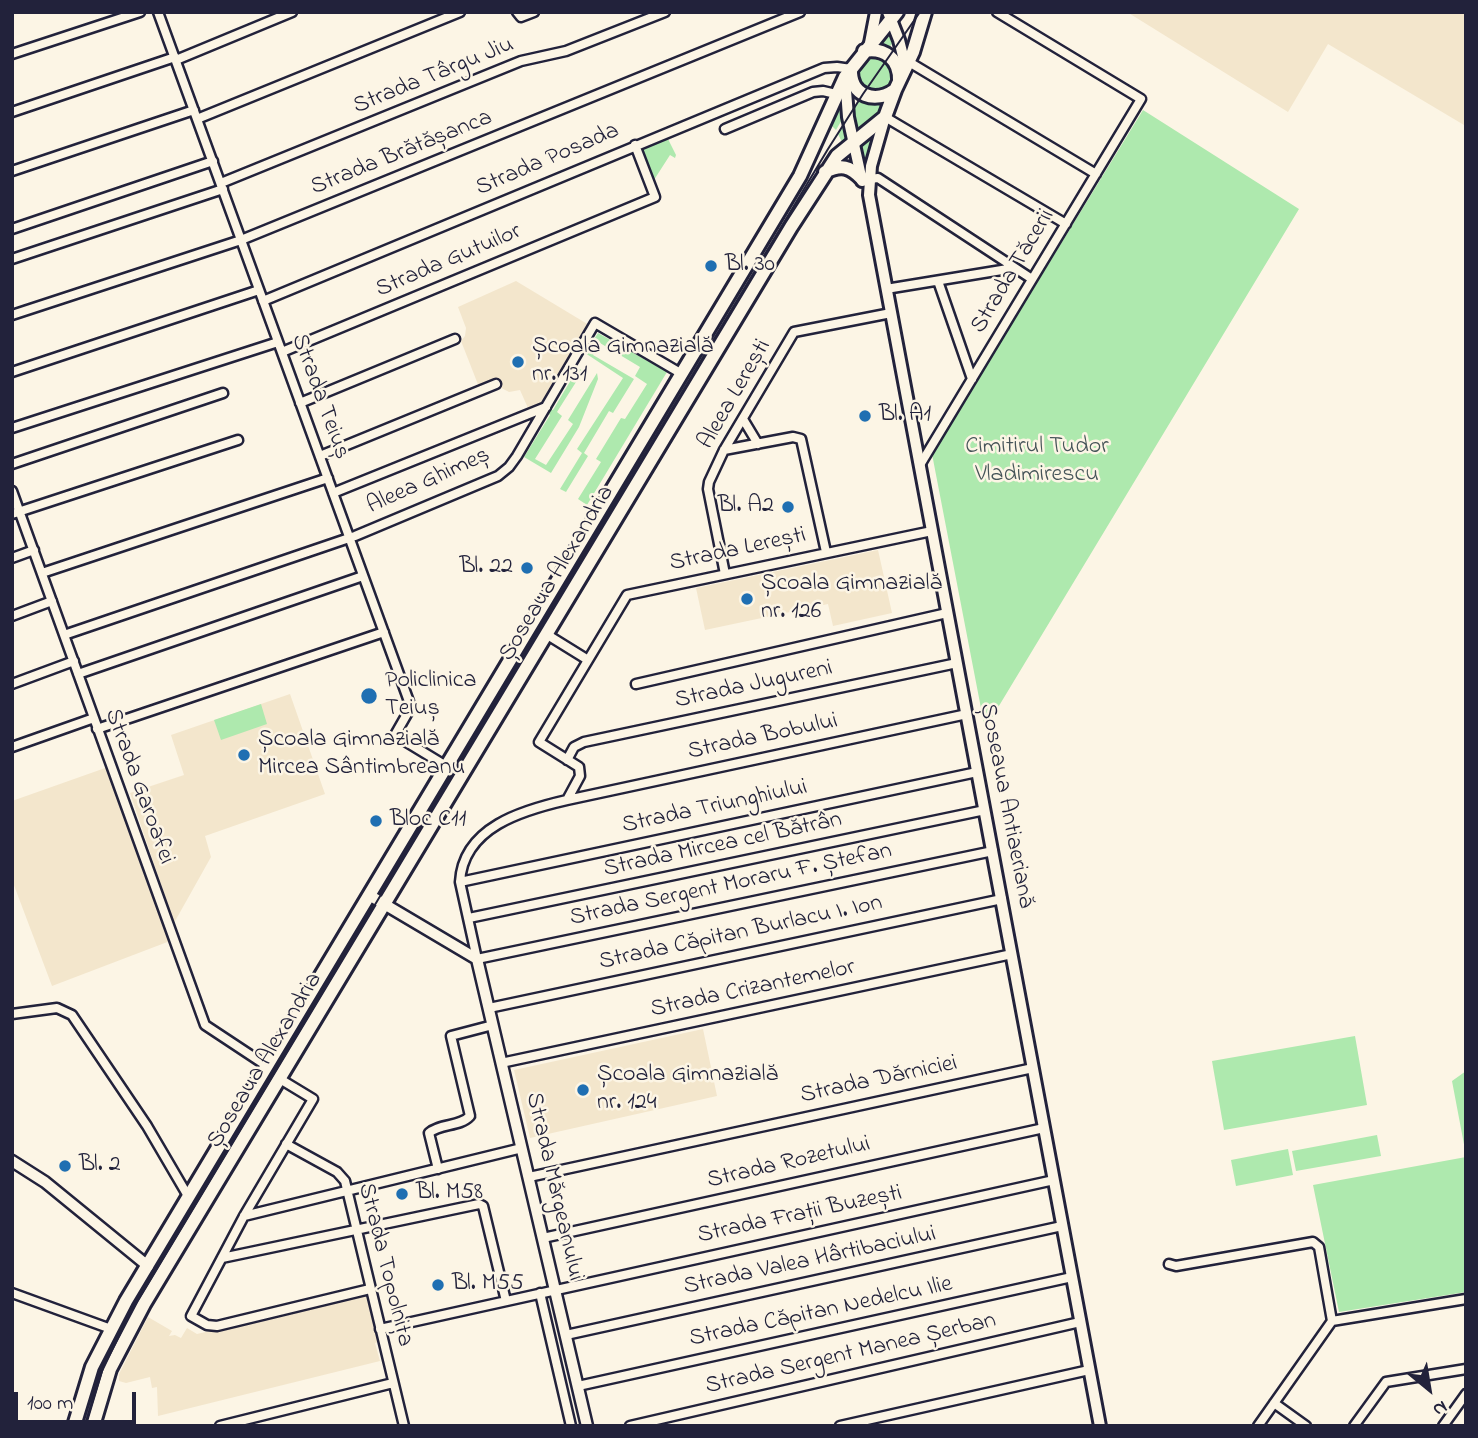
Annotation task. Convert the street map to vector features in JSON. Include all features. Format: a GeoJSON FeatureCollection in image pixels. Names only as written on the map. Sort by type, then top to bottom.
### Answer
{"type":"FeatureCollection","features":[{"type":"Feature","properties":{"kind":"main road"},"geometry":{"type":"LineString","coordinates":[[876,12],[867,47],[892,59],[899,69],[897,86]]}},
{"type":"Feature","properties":{"kind":"main road"},"geometry":{"type":"LineString","coordinates":[[825,172],[843,166],[866,179],[885,117],[908,65],[925,12]]}},
{"type":"Feature","properties":{"kind":"main road"},"geometry":{"type":"LineString","coordinates":[[892,14],[908,65]]}},
{"type":"Feature","properties":{"kind":"main road","name":"Șoseaua Alexandria"},"geometry":{"type":"LineString","coordinates":[[74,1426],[92,1367],[188,1196],[805,166],[836,93],[892,14]]}},
{"type":"Feature","properties":{"kind":"main road"},"geometry":{"type":"LineString","coordinates":[[848,73],[855,86],[866,96],[880,97],[897,86]]}},
{"type":"Feature","properties":{"kind":"main road","name":"Șoseaua Antiaeriană"},"geometry":{"type":"LineString","coordinates":[[848,73],[846,104],[853,142],[866,179],[1100,1426]]}},
{"type":"Feature","properties":{"kind":"main road","name":"Șoseaua Alexandria"},"geometry":{"type":"LineString","coordinates":[[93,1426],[104,1383],[144,1304],[825,172],[837,156],[885,117]]}},
{"type":"Feature","properties":{"kind":"street"},"geometry":{"type":"LineString","coordinates":[[12,54],[139,12]]}},
{"type":"Feature","properties":{"kind":"street","name":"Strada Teiuș"},"geometry":{"type":"LineString","coordinates":[[158,12],[411,708],[395,735],[446,766]]}},
{"type":"Feature","properties":{"kind":"street"},"geometry":{"type":"LineString","coordinates":[[12,112],[175,59],[292,12]]}},
{"type":"Feature","properties":{"kind":"street"},"geometry":{"type":"LineString","coordinates":[[197,119],[460,12]]}},
{"type":"Feature","properties":{"kind":"street"},"geometry":{"type":"LineString","coordinates":[[517,12],[521,17],[534,12]]}},
{"type":"Feature","properties":{"kind":"street","name":"Strada Târgu Jiu"},"geometry":{"type":"LineString","coordinates":[[12,259],[222,186],[521,61],[566,51],[664,12]]}},
{"type":"Feature","properties":{"kind":"street","name":"Strada Brătășanca"},"geometry":{"type":"LineString","coordinates":[[12,315],[241,240],[800,12]]}},
{"type":"Feature","properties":{"kind":"street","name":"Strada Tăcerii"},"geometry":{"type":"LineString","coordinates":[[920,465],[1141,99],[997,12]]}},
{"type":"Feature","properties":{"kind":"street"},"geometry":{"type":"LineString","coordinates":[[908,65],[1096,174]]}},
{"type":"Feature","properties":{"kind":"street","name":"Strada Posada"},"geometry":{"type":"LineString","coordinates":[[263,301],[824,68],[837,66],[848,73]]}},
{"type":"Feature","properties":{"kind":"street"},"geometry":{"type":"LineString","coordinates":[[725,129],[813,92],[836,93]]}},
{"type":"Feature","properties":{"kind":"street"},"geometry":{"type":"LineString","coordinates":[[12,171],[194,110]]}},
{"type":"Feature","properties":{"kind":"street"},"geometry":{"type":"LineString","coordinates":[[885,117],[1066,224]]}},
{"type":"Feature","properties":{"kind":"street","name":"Strada Gutuilor"},"geometry":{"type":"LineString","coordinates":[[282,352],[654,197],[635,145]]}},
{"type":"Feature","properties":{"kind":"street"},"geometry":{"type":"LineString","coordinates":[[12,229],[212,161]]}},
{"type":"Feature","properties":{"kind":"street"},"geometry":{"type":"LineString","coordinates":[[866,179],[878,178],[1032,279]]}},
{"type":"Feature","properties":{"kind":"street"},"geometry":{"type":"LineString","coordinates":[[887,289],[1014,268]]}},
{"type":"Feature","properties":{"kind":"street"},"geometry":{"type":"LineString","coordinates":[[938,281],[972,379]]}},
{"type":"Feature","properties":{"kind":"street"},"geometry":{"type":"LineString","coordinates":[[12,372],[259,290]]}},
{"type":"Feature","properties":{"kind":"street","name":"Aleea Lerești"},"geometry":{"type":"LineString","coordinates":[[725,574],[708,489],[709,482],[724,450],[794,332],[891,313]]}},
{"type":"Feature","properties":{"kind":"street","name":"Aleea Ghimeș"},"geometry":{"type":"LineString","coordinates":[[64,635],[349,538],[503,472],[517,456],[595,323],[682,373]]}},
{"type":"Feature","properties":{"kind":"street"},"geometry":{"type":"LineString","coordinates":[[300,403],[455,339]]}},
{"type":"Feature","properties":{"kind":"street"},"geometry":{"type":"LineString","coordinates":[[12,428],[278,342]]}},
{"type":"Feature","properties":{"kind":"street"},"geometry":{"type":"LineString","coordinates":[[320,456],[496,384]]}},
{"type":"Feature","properties":{"kind":"street"},"geometry":{"type":"LineString","coordinates":[[12,464],[223,393]]}},
{"type":"Feature","properties":{"kind":"street"},"geometry":{"type":"LineString","coordinates":[[333,493],[546,407]]}},
{"type":"Feature","properties":{"kind":"street"},"geometry":{"type":"LineString","coordinates":[[743,419],[758,443]]}},
{"type":"Feature","properties":{"kind":"street"},"geometry":{"type":"LineString","coordinates":[[724,450],[798,437],[803,443],[826,552]]}},
{"type":"Feature","properties":{"kind":"street"},"geometry":{"type":"LineString","coordinates":[[16,513],[238,440]]}},
{"type":"Feature","properties":{"kind":"street"},"geometry":{"type":"LineString","coordinates":[[42,573],[328,478]]}},
{"type":"Feature","properties":{"kind":"street","name":"Strada Garoafei"},"geometry":{"type":"LineString","coordinates":[[12,491],[16,513],[34,550],[205,1025],[267,1066]]}},
{"type":"Feature","properties":{"kind":"street","name":"Strada Lerești"},"geometry":{"type":"LineString","coordinates":[[567,760],[539,743],[627,595],[932,531]]}},
{"type":"Feature","properties":{"kind":"street"},"geometry":{"type":"LineString","coordinates":[[12,558],[34,550]]}},
{"type":"Feature","properties":{"kind":"street"},"geometry":{"type":"LineString","coordinates":[[78,674],[363,576]]}},
{"type":"Feature","properties":{"kind":"street"},"geometry":{"type":"LineString","coordinates":[[12,616],[52,601]]}},
{"type":"Feature","properties":{"kind":"street"},"geometry":{"type":"LineString","coordinates":[[636,684],[947,612]]}},
{"type":"Feature","properties":{"kind":"street"},"geometry":{"type":"LineString","coordinates":[[97,729],[384,632]]}},
{"type":"Feature","properties":{"kind":"street"},"geometry":{"type":"LineString","coordinates":[[546,634],[588,660]]}},
{"type":"Feature","properties":{"kind":"street"},"geometry":{"type":"LineString","coordinates":[[12,684],[74,661]]}},
{"type":"Feature","properties":{"kind":"street","name":"Strada Jugureni"},"geometry":{"type":"LineString","coordinates":[[567,760],[575,747],[584,742],[957,663]]}},
{"type":"Feature","properties":{"kind":"street","name":"Strada Bobului"},"geometry":{"type":"LineString","coordinates":[[567,800],[967,714]]}},
{"type":"Feature","properties":{"kind":"street"},"geometry":{"type":"LineString","coordinates":[[12,747],[94,718]]}},
{"type":"Feature","properties":{"kind":"street"},"geometry":{"type":"LineString","coordinates":[[460,882],[470,849],[492,827],[522,812],[567,800],[581,772],[579,767],[567,760]]}},
{"type":"Feature","properties":{"kind":"street","name":"Strada Triunghiului"},"geometry":{"type":"LineString","coordinates":[[460,882],[978,772]]}},
{"type":"Feature","properties":{"kind":"street","name":"Strada Mircea cel Bătrân"},"geometry":{"type":"LineString","coordinates":[[469,918],[985,810]]}},
{"type":"Feature","properties":{"kind":"street","name":"Strada Sergent Moraru F. Ștefan"},"geometry":{"type":"LineString","coordinates":[[477,959],[993,851]]}},
{"type":"Feature","properties":{"kind":"street","name":"Strada Mărgeanului"},"geometry":{"type":"LineString","coordinates":[[460,882],[587,1426]]}},
{"type":"Feature","properties":{"kind":"street"},"geometry":{"type":"LineString","coordinates":[[369,895],[477,959]]}},
{"type":"Feature","properties":{"kind":"street","name":"Strada Căpitan Burlacu I. Ion"},"geometry":{"type":"LineString","coordinates":[[489,1007],[1002,899]]}},
{"type":"Feature","properties":{"kind":"street","name":"Strada Crizantemelor"},"geometry":{"type":"LineString","coordinates":[[502,1063],[1012,954]]}},
{"type":"Feature","properties":{"kind":"street"},"geometry":{"type":"LineString","coordinates":[[12,1014],[57,1008],[72,1015],[147,1126],[188,1196]]}},
{"type":"Feature","properties":{"kind":"street"},"geometry":{"type":"LineString","coordinates":[[438,1169],[429,1133],[433,1129],[466,1121],[470,1116],[451,1037],[493,1025]]}},
{"type":"Feature","properties":{"kind":"street","name":"Strada Dărniciei"},"geometry":{"type":"LineString","coordinates":[[529,1177],[1032,1068]]}},
{"type":"Feature","properties":{"kind":"street"},"geometry":{"type":"LineString","coordinates":[[280,1079],[313,1099],[244,1216],[191,1316],[207,1325],[217,1326],[370,1289]]}},
{"type":"Feature","properties":{"kind":"street","name":"Strada Rozetului"},"geometry":{"type":"LineString","coordinates":[[543,1238],[1044,1128]]}},
{"type":"Feature","properties":{"kind":"street","name":"Strada Topolnița"},"geometry":{"type":"LineString","coordinates":[[286,1144],[337,1172],[345,1181],[404,1426]]}},
{"type":"Feature","properties":{"kind":"street"},"geometry":{"type":"LineString","coordinates":[[244,1216],[522,1148]]}},
{"type":"Feature","properties":{"kind":"street"},"geometry":{"type":"LineString","coordinates":[[12,1161],[45,1182],[148,1266]]}},
{"type":"Feature","properties":{"kind":"street","name":"Strada Frații Buzești"},"geometry":{"type":"LineString","coordinates":[[380,1329],[1054,1180]]}},
{"type":"Feature","properties":{"kind":"street"},"geometry":{"type":"LineString","coordinates":[[222,1258],[482,1204],[506,1301]]}},
{"type":"Feature","properties":{"kind":"street","name":"Strada Valea Hârtibaciului"},"geometry":{"type":"LineString","coordinates":[[566,1335],[1062,1226]]}},
{"type":"Feature","properties":{"kind":"street"},"geometry":{"type":"LineString","coordinates":[[1169,1264],[1176,1266],[1313,1242],[1319,1247],[1332,1321]]}},
{"type":"Feature","properties":{"kind":"street","name":"Strada Căpitan Nedelcu Ilie"},"geometry":{"type":"LineString","coordinates":[[578,1386],[1072,1277]]}},
{"type":"Feature","properties":{"kind":"street"},"geometry":{"type":"LineString","coordinates":[[12,1293],[111,1329]]}},
{"type":"Feature","properties":{"kind":"street","name":"Strada Mărgeanului"},"geometry":{"type":"LineString","coordinates":[[540,1293],[571,1426]]}},
{"type":"Feature","properties":{"kind":"street"},"geometry":{"type":"LineString","coordinates":[[1258,1426],[1332,1321],[1466,1298]]}},
{"type":"Feature","properties":{"kind":"street","name":"Strada Sergent Manea Șerban"},"geometry":{"type":"LineString","coordinates":[[630,1426],[1080,1322]]}},
{"type":"Feature","properties":{"kind":"street"},"geometry":{"type":"LineString","coordinates":[[1354,1426],[1385,1382],[1466,1369]]}},
{"type":"Feature","properties":{"kind":"street"},"geometry":{"type":"LineString","coordinates":[[841,1426],[1089,1370]]}},
{"type":"Feature","properties":{"kind":"street"},"geometry":{"type":"LineString","coordinates":[[220,1426],[394,1382]]}},
{"type":"Feature","properties":{"kind":"street"},"geometry":{"type":"LineString","coordinates":[[1443,1426],[1466,1394]]}},
{"type":"Feature","properties":{"kind":"street"},"geometry":{"type":"LineString","coordinates":[[1274,1403],[1306,1426]]}},
{"type":"Feature","properties":{"kind":"shaded area"},"geometry":{"type":"Polygon","coordinates":[[[1127,12],[1466,12],[1466,122],[1464,125],[1328,44],[1288,112],[1127,12]]]}},
{"type":"Feature","properties":{"kind":"shaded area","name":"Școala Gimnazială nr. 131"},"geometry":{"type":"Polygon","coordinates":[[[516,281],[589,325],[542,406],[528,408],[520,390],[509,392],[490,382],[479,387],[461,341],[466,328],[458,307],[516,281]]]}},
{"type":"Feature","properties":{"kind":"shaded area"},"geometry":{"type":"Polygon","coordinates":[[[878,550],[892,613],[833,626],[828,604],[705,630],[696,588],[878,550]]]}},
{"type":"Feature","properties":{"kind":"shaded area","name":"Școala Gimnazială Mircea Sântimbreanu"},"geometry":{"type":"Polygon","coordinates":[[[290,694],[325,794],[205,836],[211,857],[174,923],[130,793],[184,775],[171,735],[290,694]]]}},
{"type":"Feature","properties":{"kind":"shaded area"},"geometry":{"type":"Polygon","coordinates":[[[108,767],[170,941],[52,986],[12,880],[12,801],[108,767]]]}},
{"type":"Feature","properties":{"kind":"shaded area","name":"Școala Gimnazială nr. 124"},"geometry":{"type":"Polygon","coordinates":[[[703,1029],[717,1096],[530,1138],[514,1070],[703,1029]]]}},
{"type":"Feature","properties":{"kind":"shaded area"},"geometry":{"type":"Polygon","coordinates":[[[366,1294],[380,1361],[158,1416],[157,1387],[152,1388],[150,1377],[126,1383],[119,1381],[119,1374],[148,1317],[172,1331],[169,1336],[181,1338],[187,1328],[197,1334],[366,1294]]]}},
{"type":"Feature","properties":{"kind":"green space"},"geometry":{"type":"Polygon","coordinates":[[[891,19],[898,36],[885,53],[889,55],[899,40],[904,58],[869,182],[853,142],[845,148],[838,134],[862,94],[858,92],[836,130],[825,119],[891,19]]]}},
{"type":"Feature","properties":{"kind":"green space","name":"Cimitirul Tudor Vladimirescu"},"geometry":{"type":"Polygon","coordinates":[[[1143,110],[1299,209],[985,729],[932,454],[1143,110]]]}},
{"type":"Feature","properties":{"kind":"green space"},"geometry":{"type":"Polygon","coordinates":[[[668,139],[675,158],[670,155],[652,183],[639,151],[668,139]]]}},
{"type":"Feature","properties":{"kind":"green space"},"geometry":{"type":"Polygon","coordinates":[[[598,333],[667,372],[587,505],[578,499],[601,462],[596,459],[621,418],[625,419],[647,384],[635,376],[640,367],[600,343],[593,355],[634,379],[613,413],[609,411],[584,453],[588,456],[566,492],[560,489],[582,453],[577,449],[623,378],[585,353],[598,333]]]}},
{"type":"Feature","properties":{"kind":"green space"},"geometry":{"type":"Polygon","coordinates":[[[578,368],[583,371],[557,412],[562,416],[535,459],[546,465],[573,424],[568,420],[597,373],[598,379],[579,427],[551,473],[524,457],[550,415],[545,411],[548,408],[553,410],[578,368]]]}},
{"type":"Feature","properties":{"kind":"green space"},"geometry":{"type":"Polygon","coordinates":[[[261,704],[267,724],[221,740],[214,720],[261,704]]]}},
{"type":"Feature","properties":{"kind":"green space"},"geometry":{"type":"Polygon","coordinates":[[[1355,1036],[1367,1105],[1224,1130],[1212,1061],[1355,1036]]]}},
{"type":"Feature","properties":{"kind":"green space"},"geometry":{"type":"Polygon","coordinates":[[[1466,1071],[1466,1155],[1452,1081],[1466,1071]]]}},
{"type":"Feature","properties":{"kind":"green space"},"geometry":{"type":"Polygon","coordinates":[[[1377,1135],[1381,1156],[1296,1171],[1292,1151],[1377,1135]]]}},
{"type":"Feature","properties":{"kind":"green space"},"geometry":{"type":"Polygon","coordinates":[[[1288,1149],[1293,1175],[1236,1186],[1231,1160],[1288,1149]]]}},
{"type":"Feature","properties":{"kind":"green space"},"geometry":{"type":"Polygon","coordinates":[[[1466,1157],[1466,1292],[1339,1312],[1313,1185],[1466,1157]]]}},
{"type":"Feature","properties":{"kind":"tram line"},"geometry":{"type":"LineString","coordinates":[[85,1426],[102,1371],[129,1315],[828,149],[920,12]]}},
{"type":"Feature","properties":{"kind":"place","name":"Bl. 30"},"geometry":{"type":"Point","coordinates":[711,266]}},
{"type":"Feature","properties":{"kind":"place","name":"Școala Gimnazială nr. 131"},"geometry":{"type":"Point","coordinates":[518,362]}},
{"type":"Feature","properties":{"kind":"place","name":"Bl. A1"},"geometry":{"type":"Point","coordinates":[865,416]}},
{"type":"Feature","properties":{"kind":"place","name":"Bl. A2"},"geometry":{"type":"Point","coordinates":[788,507]}},
{"type":"Feature","properties":{"kind":"place","name":"Bl. 22"},"geometry":{"type":"Point","coordinates":[527,568]}},
{"type":"Feature","properties":{"kind":"place","name":"Școala Gimnazială nr. 126"},"geometry":{"type":"Point","coordinates":[747,599]}},
{"type":"Feature","properties":{"kind":"place","name":"Policlinica Teiuș"},"geometry":{"type":"Point","coordinates":[369,696]}},
{"type":"Feature","properties":{"kind":"place","name":"Școala Gimnazială Mircea Sântimbreanu"},"geometry":{"type":"Point","coordinates":[244,755]}},
{"type":"Feature","properties":{"kind":"place","name":"Bloc C11"},"geometry":{"type":"Point","coordinates":[376,821]}},
{"type":"Feature","properties":{"kind":"place","name":"Școala Gimnazială nr. 124"},"geometry":{"type":"Point","coordinates":[583,1090]}},
{"type":"Feature","properties":{"kind":"place","name":"Bl. 2"},"geometry":{"type":"Point","coordinates":[65,1166]}},
{"type":"Feature","properties":{"kind":"place","name":"Bl. M58"},"geometry":{"type":"Point","coordinates":[402,1194]}},
{"type":"Feature","properties":{"kind":"place","name":"Bl. M55"},"geometry":{"type":"Point","coordinates":[438,1285]}}]}
